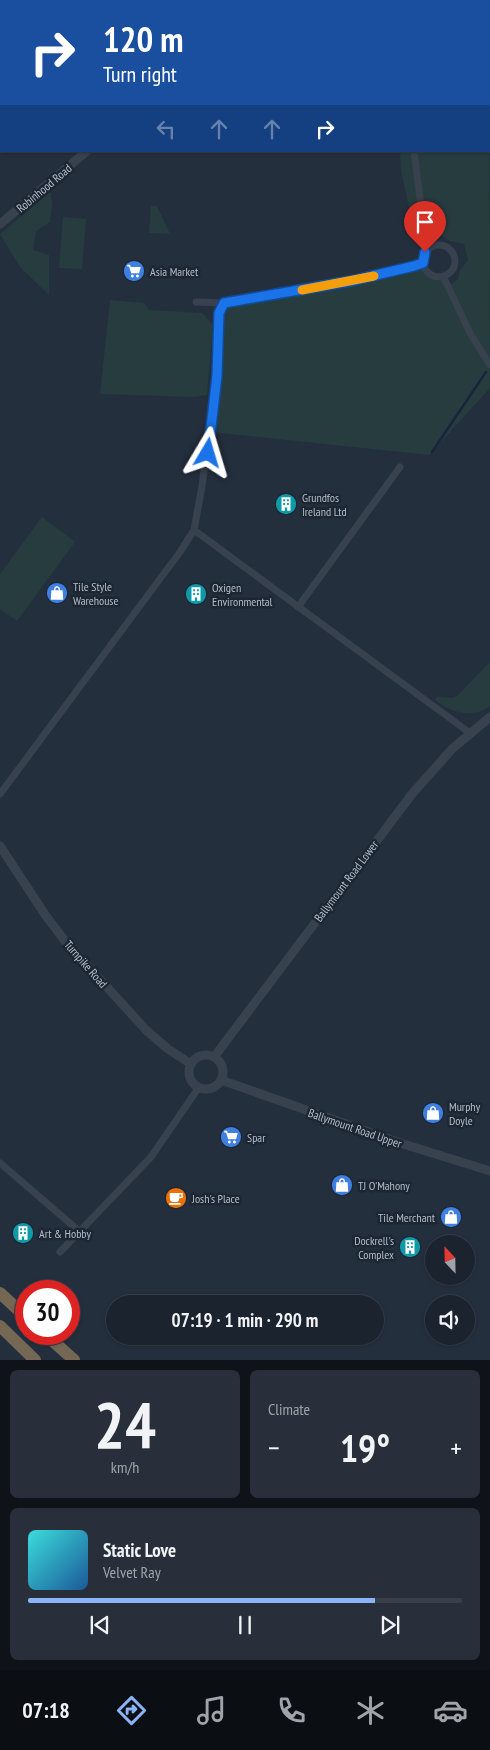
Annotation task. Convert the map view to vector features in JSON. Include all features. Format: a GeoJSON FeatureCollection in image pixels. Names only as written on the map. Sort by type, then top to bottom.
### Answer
{"type":"FeatureCollection","features":[{"type":"Feature","properties":{"kind":"highway"},"geometry":{"type":"LineString","coordinates":[[0,1293],[15,1307]]}},
{"type":"Feature","properties":{"kind":"highway"},"geometry":{"type":"LineString","coordinates":[[0,1326],[35,1360]]}},
{"type":"Feature","properties":{"kind":"highway"},"geometry":{"type":"LineString","coordinates":[[57,1345],[74,1360]]}},
{"type":"Feature","properties":{"kind":"street","name":"Robinhood Road"},"geometry":{"type":"LineString","coordinates":[[0,224],[86,152]]}},
{"type":"Feature","properties":{"kind":"street"},"geometry":{"type":"LineString","coordinates":[[414,152],[421,207],[433,245]]}},
{"type":"Feature","properties":{"kind":"street"},"geometry":{"type":"LineString","coordinates":[[433,245],[448,247],[455,257],[454,269],[444,276],[432,276],[423,263],[425,252],[433,245]]}},
{"type":"Feature","properties":{"kind":"street"},"geometry":{"type":"LineString","coordinates":[[196,302],[224,303],[351,281],[423,263]]}},
{"type":"Feature","properties":{"kind":"street"},"geometry":{"type":"LineString","coordinates":[[444,276],[470,333],[490,365]]}},
{"type":"Feature","properties":{"kind":"street"},"geometry":{"type":"LineString","coordinates":[[0,794],[180,552],[194,530],[217,376],[219,313],[224,303]]}},
{"type":"Feature","properties":{"kind":"street"},"geometry":{"type":"LineString","coordinates":[[298,607],[400,468]]}},
{"type":"Feature","properties":{"kind":"street"},"geometry":{"type":"LineString","coordinates":[[194,530],[470,733]]}},
{"type":"Feature","properties":{"kind":"street","name":"Ballymount Road Lower"},"geometry":{"type":"LineString","coordinates":[[214,1057],[433,768],[490,717]]}},
{"type":"Feature","properties":{"kind":"street","name":"Turnpike Road"},"geometry":{"type":"LineString","coordinates":[[0,846],[65,941],[146,1030],[168,1049],[191,1064]]}},
{"type":"Feature","properties":{"kind":"street"},"geometry":{"type":"LineString","coordinates":[[209,1055],[214,1057],[222,1068],[221,1080],[212,1088],[199,1087],[191,1080],[189,1074],[191,1064],[198,1056],[209,1055]]}},
{"type":"Feature","properties":{"kind":"street","name":"Ballymount Road Upper"},"geometry":{"type":"LineString","coordinates":[[221,1080],[397,1142],[490,1171]]}},
{"type":"Feature","properties":{"kind":"street"},"geometry":{"type":"LineString","coordinates":[[60,1252],[150,1157],[199,1087]]}},
{"type":"Feature","properties":{"kind":"street"},"geometry":{"type":"LineString","coordinates":[[0,1163],[79,1232]]}},
{"type":"Feature","properties":{"kind":"green space"},"geometry":{"type":"Polygon","coordinates":[[[400,152],[489,152],[490,388],[429,455],[210,432],[220,307],[423,263],[428,273],[440,277],[448,287],[458,279],[460,270],[468,260],[464,244],[450,241],[427,226],[413,225],[401,171],[400,152]]]}},
{"type":"Feature","properties":{"kind":"green space"},"geometry":{"type":"Polygon","coordinates":[[[50,192],[52,202],[50,222],[36,231],[33,250],[49,255],[49,295],[20,267],[0,234],[50,192]]]}},
{"type":"Feature","properties":{"kind":"green space"},"geometry":{"type":"Polygon","coordinates":[[[151,206],[157,206],[170,234],[149,233],[151,206]]]}},
{"type":"Feature","properties":{"kind":"green space"},"geometry":{"type":"Polygon","coordinates":[[[63,217],[86,219],[82,269],[59,268],[63,217]]]}},
{"type":"Feature","properties":{"kind":"green space"},"geometry":{"type":"Polygon","coordinates":[[[110,300],[144,303],[149,310],[202,313],[213,325],[207,395],[192,397],[100,394],[110,300]]]}},
{"type":"Feature","properties":{"kind":"green space"},"geometry":{"type":"Polygon","coordinates":[[[42,517],[75,542],[17,621],[0,609],[0,574],[42,517]]]}},
{"type":"Feature","properties":{"kind":"green space"},"geometry":{"type":"Polygon","coordinates":[[[490,662],[490,706],[477,712],[462,713],[448,708],[435,700],[437,697],[452,698],[457,696],[490,662]]]}},
{"type":"Feature","properties":{"kind":"waterway"},"geometry":{"type":"LineString","coordinates":[[432,452],[486,372]]}},
{"type":"Feature","properties":{"kind":"slow traffic"},"geometry":{"type":"LineString","coordinates":[[302,290],[374,276]]}},
{"type":"Feature","properties":{"kind":"place","name":"Asia Market"},"geometry":{"type":"Point","coordinates":[134,271]}},
{"type":"Feature","properties":{"kind":"place","name":"Grundfos Ireland Ltd"},"geometry":{"type":"Point","coordinates":[286,504]}},
{"type":"Feature","properties":{"kind":"place","name":"Tile Style Warehouse"},"geometry":{"type":"Point","coordinates":[57,593]}},
{"type":"Feature","properties":{"kind":"place","name":"Oxigen Environmental"},"geometry":{"type":"Point","coordinates":[196,594]}},
{"type":"Feature","properties":{"kind":"place","name":"Murphy Doyle"},"geometry":{"type":"Point","coordinates":[433,1113]}},
{"type":"Feature","properties":{"kind":"place","name":"Spar"},"geometry":{"type":"Point","coordinates":[231,1137]}},
{"type":"Feature","properties":{"kind":"place","name":"TJ O'Mahony"},"geometry":{"type":"Point","coordinates":[342,1185]}},
{"type":"Feature","properties":{"kind":"place","name":"Josh's Place"},"geometry":{"type":"Point","coordinates":[176,1198]}},
{"type":"Feature","properties":{"kind":"place","name":"Tile Merchant"},"geometry":{"type":"Point","coordinates":[451,1217]}},
{"type":"Feature","properties":{"kind":"place","name":"Art & Hobby"},"geometry":{"type":"Point","coordinates":[23,1233]}},
{"type":"Feature","properties":{"kind":"place","name":"Dockrell's Complex"},"geometry":{"type":"Point","coordinates":[410,1247]}},
{"type":"Feature","properties":{"kind":"route"},"geometry":{"type":"LineString","coordinates":[[208,453],[217,376],[219,313],[220,307],[224,303],[351,281],[414,266],[423,263],[425,252]]}}]}
